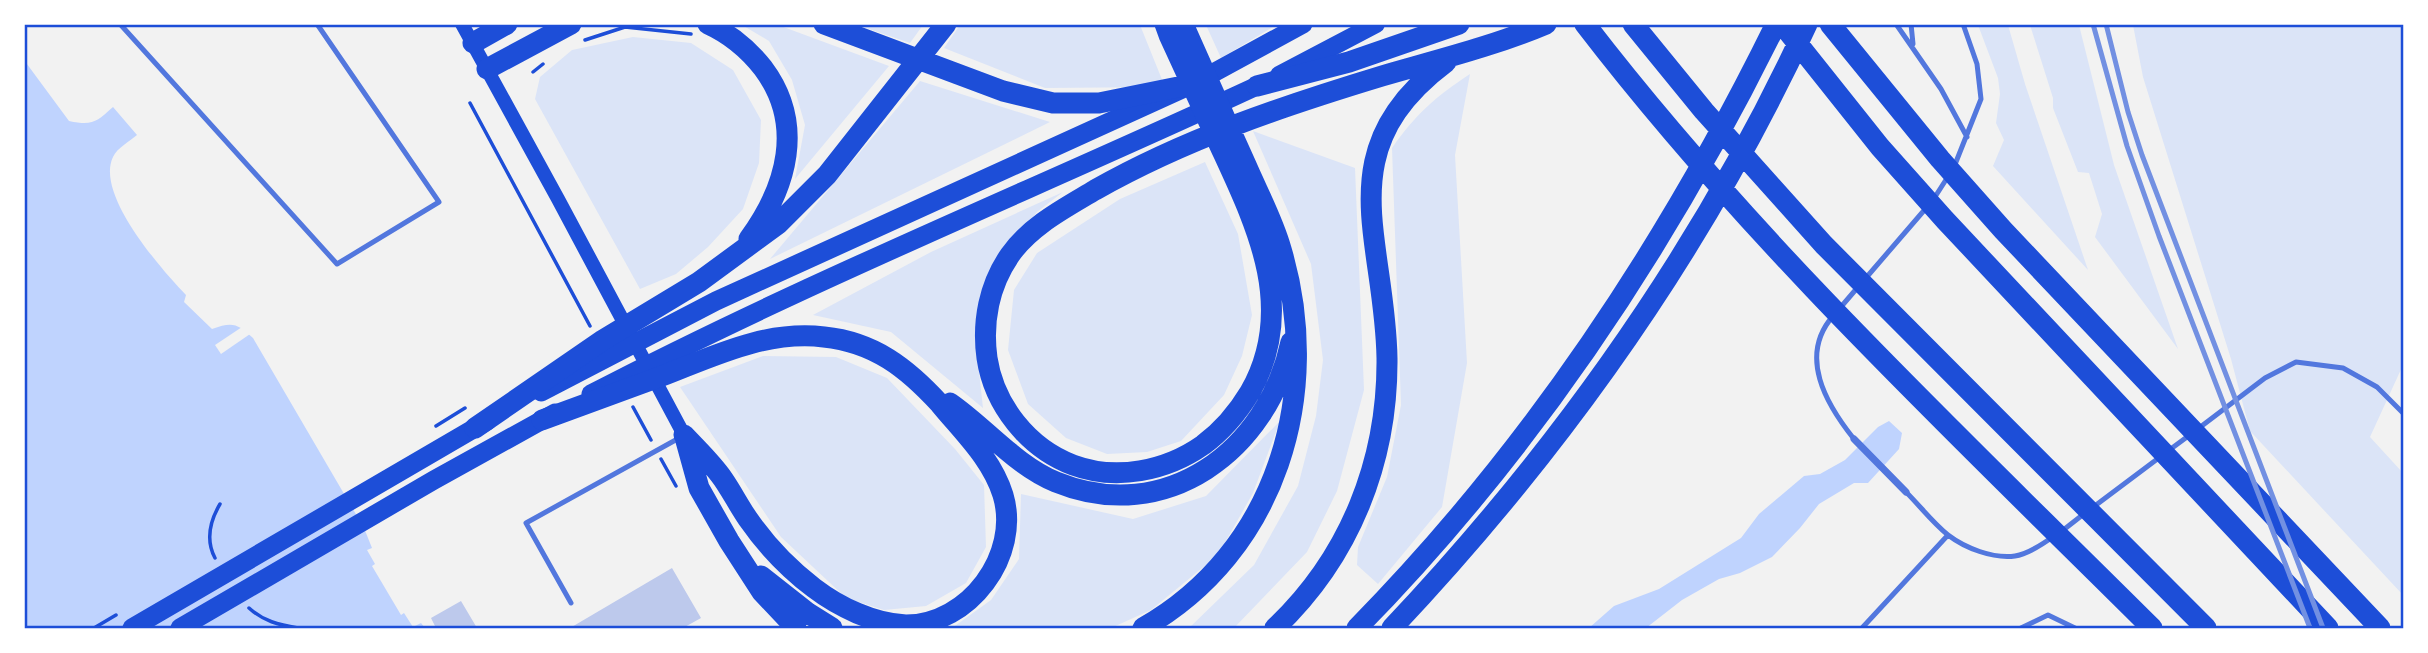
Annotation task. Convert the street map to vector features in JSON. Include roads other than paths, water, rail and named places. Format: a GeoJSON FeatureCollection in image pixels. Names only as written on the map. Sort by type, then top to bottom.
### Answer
{"type":"FeatureCollection","features":[{"type":"Feature","properties":{"kind":"highway"},"geometry":{"type":"LineString","coordinates":[[473,43],[507,24]]}},
{"type":"Feature","properties":{"kind":"highway"},"geometry":{"type":"LineString","coordinates":[[824,24],[1003,92],[1053,103],[1099,103],[1193,84]]}},
{"type":"Feature","properties":{"kind":"highway"},"geometry":{"type":"LineString","coordinates":[[475,428],[603,340],[699,282],[778,224],[811,191],[946,24]]}},
{"type":"Feature","properties":{"kind":"highway"},"geometry":{"type":"LineString","coordinates":[[132,628],[475,428],[716,301],[1193,84],[1303,24]]}},
{"type":"Feature","properties":{"kind":"highway"},"geometry":{"type":"LineString","coordinates":[[180,628],[542,420],[725,327],[1257,86],[1349,62],[1459,24]]}},
{"type":"Feature","properties":{"kind":"highway"},"geometry":{"type":"LineString","coordinates":[[1241,174],[1264,251],[1271,299],[1267,352],[1245,400],[1211,440],[1182,458],[1153,469],[1096,471],[1073,465],[1052,455],[1034,442],[1010,415],[998,393],[987,359],[985,332],[992,292],[1010,255],[1025,237],[1081,198],[1191,143],[1305,100],[1558,24]]}},
{"type":"Feature","properties":{"kind":"highway"},"geometry":{"type":"LineString","coordinates":[[1585,24],[1675,137],[1757,229],[1873,350],[2152,628]]}},
{"type":"Feature","properties":{"kind":"highway"},"geometry":{"type":"LineString","coordinates":[[1633,24],[1704,111],[1824,245],[2206,628]]}},
{"type":"Feature","properties":{"kind":"highway"},"geometry":{"type":"LineString","coordinates":[[1357,628],[1432,547],[1499,467],[1566,380],[1627,291],[1683,200],[1736,105],[1776,24]]}},
{"type":"Feature","properties":{"kind":"highway"},"geometry":{"type":"LineString","coordinates":[[1782,24],[1880,147],[1952,229],[2328,628]]}},
{"type":"Feature","properties":{"kind":"highway"},"geometry":{"type":"LineString","coordinates":[[1392,628],[1536,462],[1623,345],[1721,190],[1769,102],[1807,24]]}},
{"type":"Feature","properties":{"kind":"highway"},"geometry":{"type":"LineString","coordinates":[[1830,24],[1940,159],[2003,230],[2380,628]]}},
{"type":"Feature","properties":{"kind":"highway"},"geometry":{"type":"LineString","coordinates":[[1143,628],[1183,600],[1211,573],[1249,525],[1270,487],[1285,447],[1294,406],[1298,366],[1290,288],[1282,249],[1241,174],[1175,28]]}},
{"type":"Feature","properties":{"kind":"highway"},"geometry":{"type":"LineString","coordinates":[[704,32],[734,39],[761,65],[780,96],[787,127],[785,159],[776,192],[759,224],[735,257]]}},
{"type":"Feature","properties":{"kind":"highway"},"geometry":{"type":"LineString","coordinates":[[487,69],[576,33]]}},
{"type":"Feature","properties":{"kind":"highway"},"geometry":{"type":"LineString","coordinates":[[1275,628],[1315,585],[1345,538],[1364,494],[1378,447],[1385,399],[1387,355],[1371,197],[1373,166],[1381,137],[1404,99],[1425,78],[1456,54]]}},
{"type":"Feature","properties":{"kind":"highway"},"geometry":{"type":"LineString","coordinates":[[542,420],[731,348],[789,337],[822,336],[883,354],[968,416],[1018,460],[1055,481],[1099,493],[1126,494],[1175,485],[1211,468],[1233,450],[1252,429],[1266,407],[1289,353],[1294,324]]}},
{"type":"Feature","properties":{"kind":"highway"},"geometry":{"type":"LineString","coordinates":[[684,435],[723,477],[759,535],[807,582],[829,598],[876,620],[905,625],[920,624],[937,619],[965,603],[988,579],[997,564],[1002,547],[1005,511],[998,482],[982,454],[919,382]]}},
{"type":"Feature","properties":{"kind":"highway"},"geometry":{"type":"LineString","coordinates":[[684,435],[699,488],[738,556],[762,592],[796,628]]}},
{"type":"Feature","properties":{"kind":"highway"},"geometry":{"type":"LineString","coordinates":[[738,556],[808,613],[832,628]]}},
{"type":"Feature","properties":{"kind":"main road"},"geometry":{"type":"LineString","coordinates":[[462,24],[684,435]]}},
{"type":"Feature","properties":{"kind":"main road"},"geometry":{"type":"LineString","coordinates":[[1257,86],[1376,24]]}},
{"type":"Feature","properties":{"kind":"street"},"geometry":{"type":"LineString","coordinates":[[1854,439],[1906,492]]}},
{"type":"Feature","properties":{"kind":"lane"},"geometry":{"type":"LineString","coordinates":[[120,24],[337,264],[439,202],[317,24]]}},
{"type":"Feature","properties":{"kind":"lane"},"geometry":{"type":"LineString","coordinates":[[1896,24],[1945,95],[1967,137]]}},
{"type":"Feature","properties":{"kind":"lane"},"geometry":{"type":"LineString","coordinates":[[1912,24],[1913,47]]}},
{"type":"Feature","properties":{"kind":"lane"},"geometry":{"type":"LineString","coordinates":[[1854,439],[1835,416],[1823,394],[1818,369],[1818,348],[1824,326],[1937,196],[1967,137],[1979,108],[1981,89],[1977,64],[1963,24]]}},
{"type":"Feature","properties":{"kind":"lane"},"geometry":{"type":"LineString","coordinates":[[1906,492],[1948,535],[1970,548],[1991,554],[2016,556],[2044,544],[2265,378],[2296,362],[2343,368],[2376,387],[2403,414]]}},
{"type":"Feature","properties":{"kind":"lane"},"geometry":{"type":"LineString","coordinates":[[571,603],[526,523],[684,435]]}},
{"type":"Feature","properties":{"kind":"lane"},"geometry":{"type":"LineString","coordinates":[[1862,628],[1948,535]]}},
{"type":"Feature","properties":{"kind":"lane"},"geometry":{"type":"LineString","coordinates":[[2021,628],[2048,615],[2075,628]]}},
{"type":"Feature","properties":{"kind":"water"},"geometry":{"type":"Polygon","coordinates":[[[24,60],[69,121],[94,121],[113,107],[137,135],[115,154],[110,172],[113,191],[133,230],[186,295],[184,302],[212,329],[235,325],[253,338],[364,528],[372,548],[367,550],[375,564],[372,566],[401,615],[404,613],[413,627],[421,623],[425,628],[25,628],[24,60]]]}},
{"type":"Feature","properties":{"kind":"water"},"geometry":{"type":"Polygon","coordinates":[[[1889,421],[1902,433],[1899,449],[1868,483],[1854,483],[1819,504],[1772,557],[1740,573],[1719,579],[1682,600],[1646,628],[1589,628],[1614,606],[1659,589],[1741,538],[1759,514],[1804,476],[1820,474],[1845,460],[1878,427],[1889,421]]]}},
{"type":"Feature","properties":{"kind":"railway"},"geometry":{"type":"LineString","coordinates":[[2093,24],[2127,146],[2159,236],[2310,628]]}},
{"type":"Feature","properties":{"kind":"railway"},"geometry":{"type":"LineString","coordinates":[[2106,24],[2128,112],[2142,155],[2323,628]]}}]}
